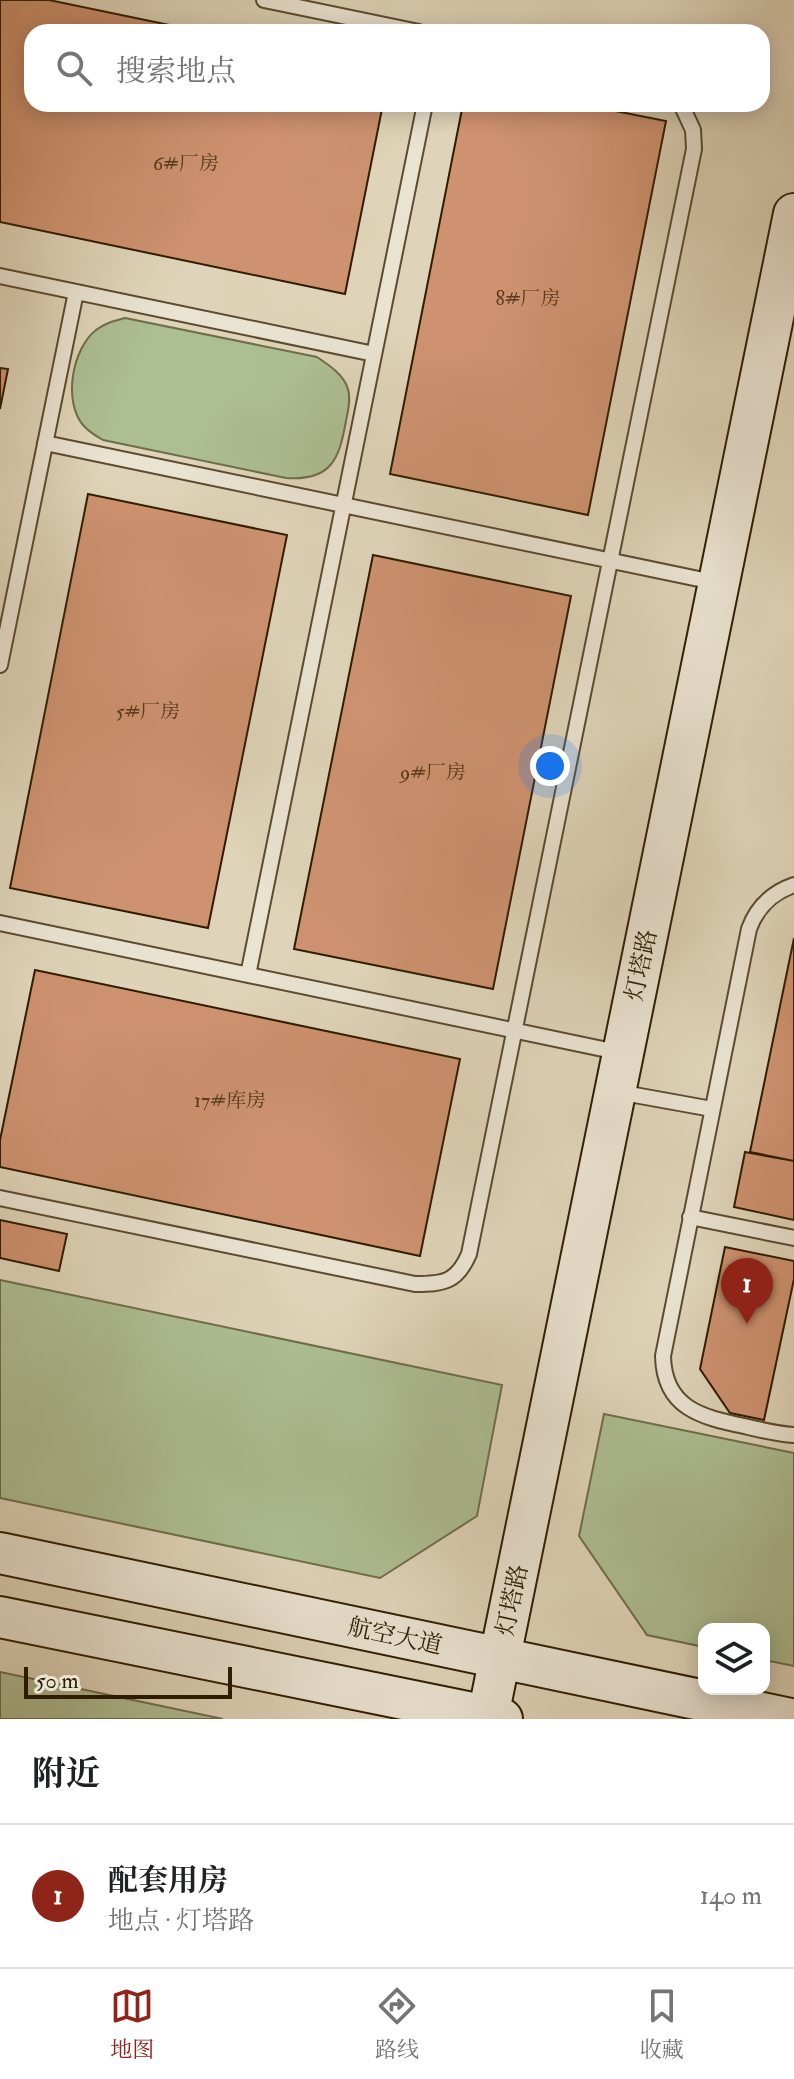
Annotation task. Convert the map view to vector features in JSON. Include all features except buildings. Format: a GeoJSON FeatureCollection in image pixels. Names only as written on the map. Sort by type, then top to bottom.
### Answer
{"type":"FeatureCollection","features":[{"type":"Feature","properties":{"kind":"main road","name":"灯塔路"},"geometry":{"type":"LineString","coordinates":[[495,1718],[500,1658],[794,214]]}},
{"type":"Feature","properties":{"kind":"main road","name":"航空大道"},"geometry":{"type":"LineString","coordinates":[[0,1553],[791,1719]]}},
{"type":"Feature","properties":{"kind":"main road"},"geometry":{"type":"LineString","coordinates":[[0,1617],[495,1718]]}},
{"type":"Feature","properties":{"kind":"lane"},"geometry":{"type":"LineString","coordinates":[[264,0],[380,24]]}},
{"type":"Feature","properties":{"kind":"lane"},"geometry":{"type":"LineString","coordinates":[[248,975],[423,112]]}},
{"type":"Feature","properties":{"kind":"lane"},"geometry":{"type":"LineString","coordinates":[[0,1198],[415,1284],[449,1280],[462,1271],[469,1254],[694,149],[693,130],[685,112]]}},
{"type":"Feature","properties":{"kind":"lane"},"geometry":{"type":"LineString","coordinates":[[0,276],[374,354]]}},
{"type":"Feature","properties":{"kind":"lane"},"geometry":{"type":"LineString","coordinates":[[0,665],[76,292]]}},
{"type":"Feature","properties":{"kind":"lane"},"geometry":{"type":"LineString","coordinates":[[45,443],[719,583]]}},
{"type":"Feature","properties":{"kind":"lane"},"geometry":{"type":"LineString","coordinates":[[794,885],[771,895],[754,916],[749,929],[663,1356],[663,1368],[671,1389],[685,1406],[702,1416],[794,1435]]}},
{"type":"Feature","properties":{"kind":"lane"},"geometry":{"type":"LineString","coordinates":[[0,923],[515,1031],[712,1109]]}},
{"type":"Feature","properties":{"kind":"lane"},"geometry":{"type":"LineString","coordinates":[[690,1217],[794,1238]]}},
{"type":"Feature","properties":{"kind":"green space"},"geometry":{"type":"Polygon","coordinates":[[[125,318],[317,357],[336,371],[348,389],[348,413],[336,457],[323,472],[301,478],[286,478],[103,440],[92,433],[83,425],[73,403],[76,362],[81,349],[96,330],[125,318]]]}},
{"type":"Feature","properties":{"kind":"green space"},"geometry":{"type":"Polygon","coordinates":[[[0,1280],[502,1385],[477,1516],[380,1578],[0,1498],[0,1280]]]}},
{"type":"Feature","properties":{"kind":"green space"},"geometry":{"type":"Polygon","coordinates":[[[604,1414],[794,1453],[794,1666],[770,1661],[770,1623],[698,1623],[698,1646],[647,1635],[579,1536],[604,1414]]]}},
{"type":"Feature","properties":{"kind":"green space"},"geometry":{"type":"Polygon","coordinates":[[[0,1672],[223,1719],[0,1719],[0,1672]]]}},
{"type":"Feature","properties":{"kind":"place","name":"配套用房"},"geometry":{"type":"Point","coordinates":[747,1324]}}]}
